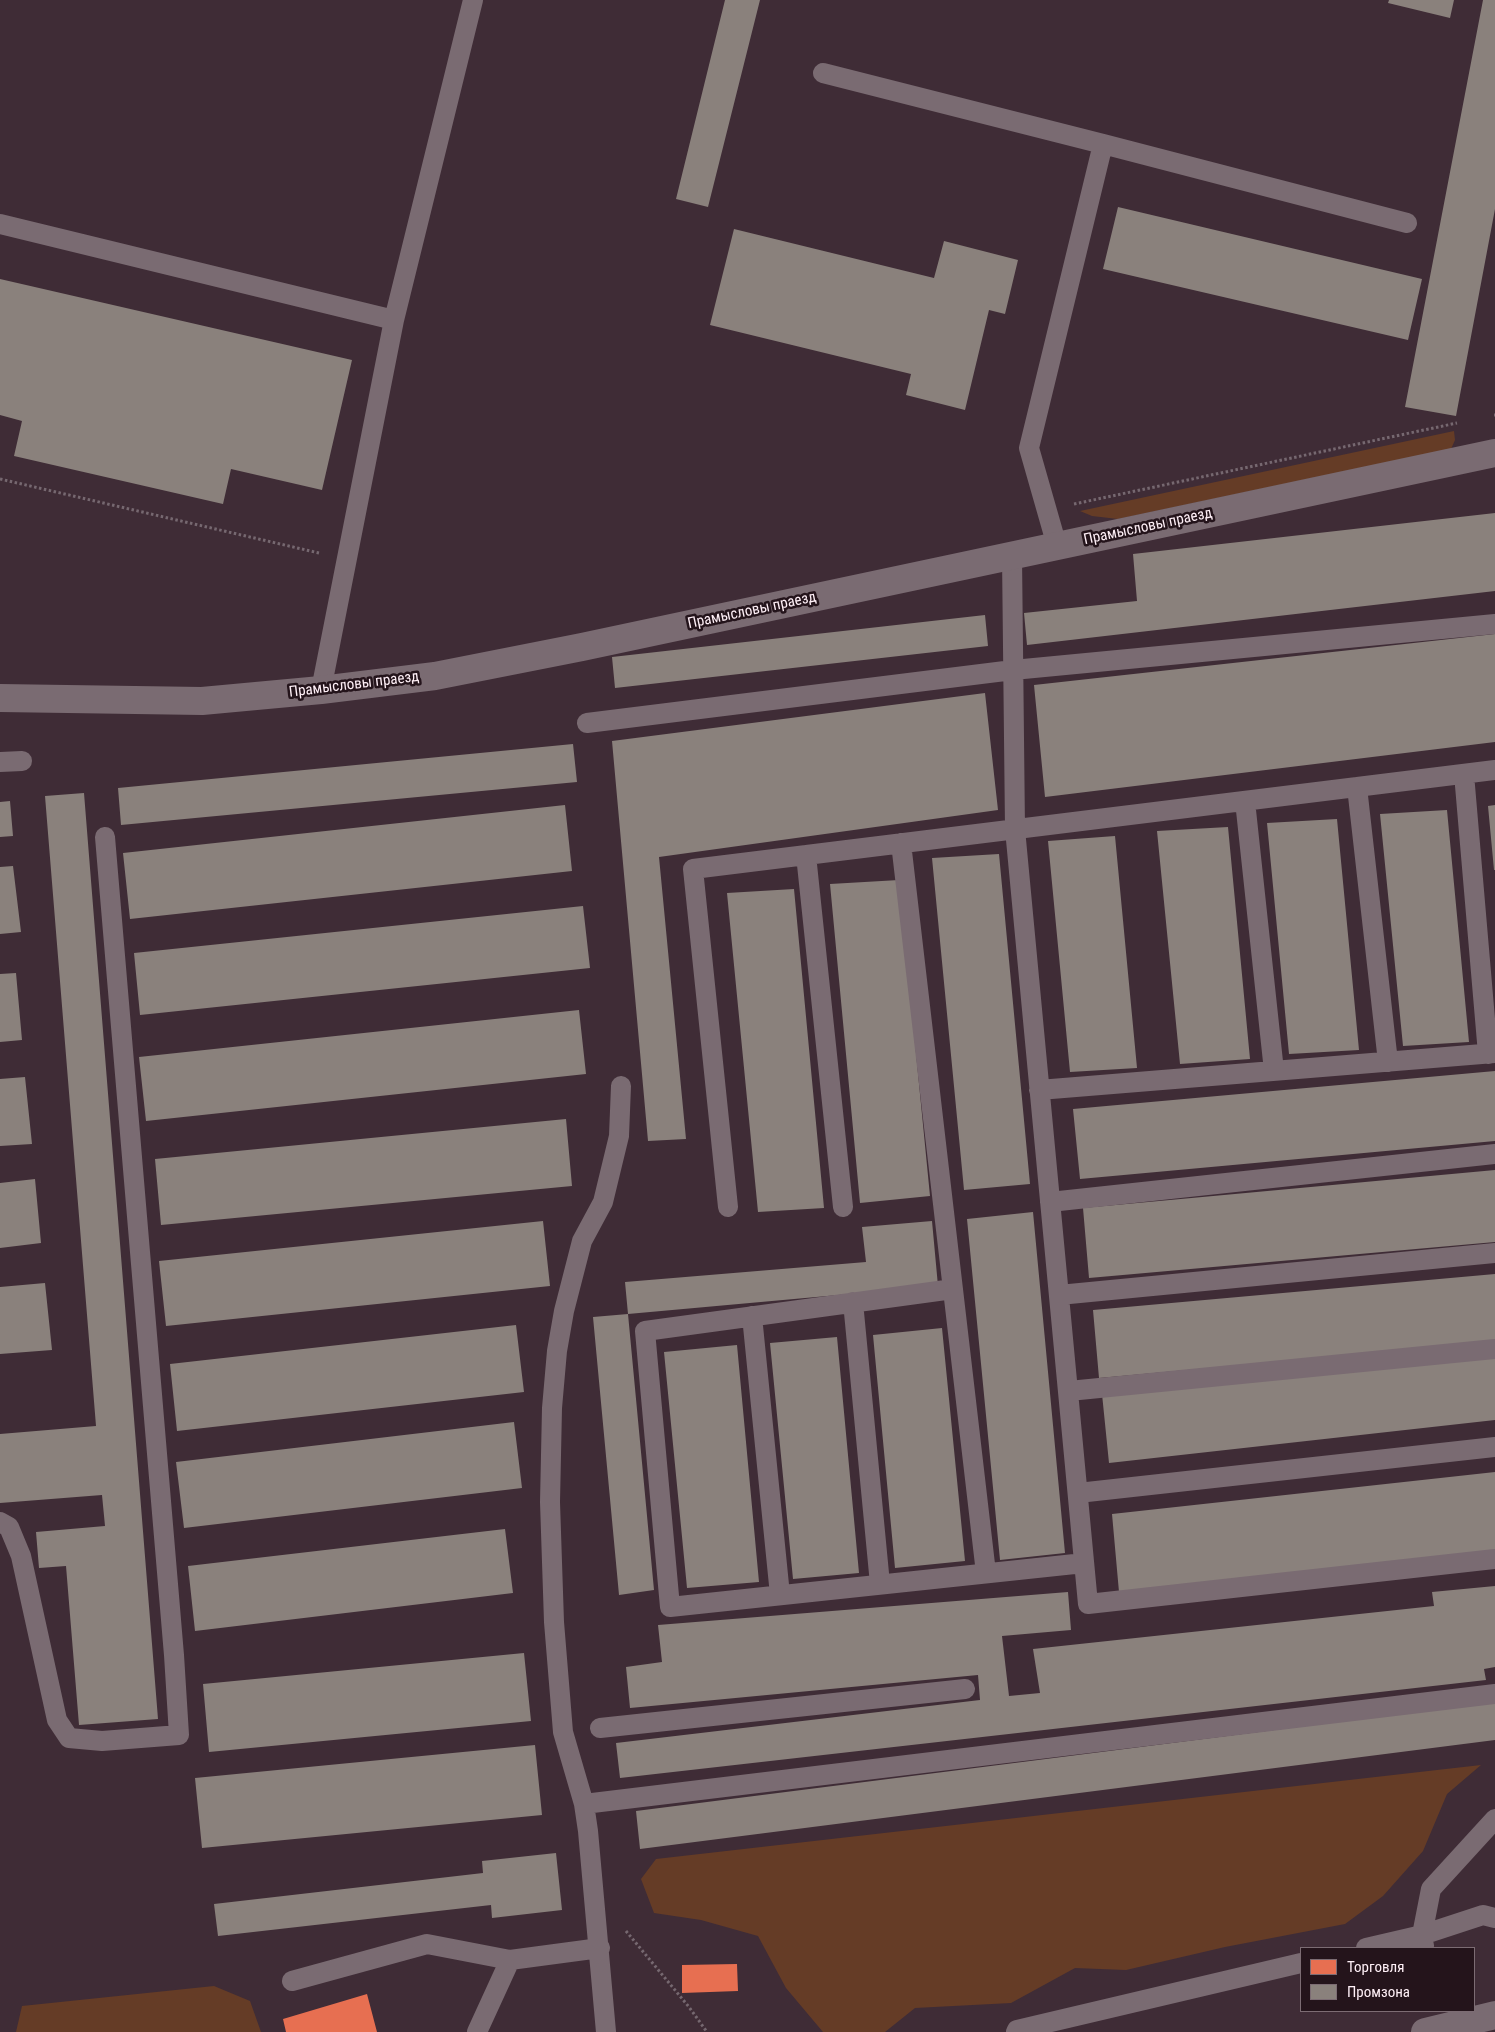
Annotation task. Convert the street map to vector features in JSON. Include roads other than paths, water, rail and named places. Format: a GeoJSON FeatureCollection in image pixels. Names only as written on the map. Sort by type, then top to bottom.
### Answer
{"type":"FeatureCollection","features":[{"type":"Feature","properties":{"kind":"street","name":"Прамысловы праезд"},"geometry":{"type":"LineString","coordinates":[[0,698],[202,701],[321,690],[435,676],[582,647],[1495,453]]}},
{"type":"Feature","properties":{"kind":"street"},"geometry":{"type":"LineString","coordinates":[[1435,2024],[1495,2015]]}},
{"type":"Feature","properties":{"kind":"lane"},"geometry":{"type":"LineString","coordinates":[[321,690],[394,320],[473,0]]}},
{"type":"Feature","properties":{"kind":"lane"},"geometry":{"type":"LineString","coordinates":[[823,73],[1407,223]]}},
{"type":"Feature","properties":{"kind":"lane"},"geometry":{"type":"LineString","coordinates":[[1057,546],[1029,448],[1103,144]]}},
{"type":"Feature","properties":{"kind":"lane"},"geometry":{"type":"LineString","coordinates":[[0,224],[394,320]]}},
{"type":"Feature","properties":{"kind":"lane"},"geometry":{"type":"LineString","coordinates":[[1012,556],[1015,829],[1088,1604],[1495,1559]]}},
{"type":"Feature","properties":{"kind":"lane"},"geometry":{"type":"LineString","coordinates":[[587,723],[1013,670],[1495,624]]}},
{"type":"Feature","properties":{"kind":"lane"},"geometry":{"type":"LineString","coordinates":[[0,762],[22,761]]}},
{"type":"Feature","properties":{"kind":"lane"},"geometry":{"type":"LineString","coordinates":[[728,1207],[693,869],[1495,770]]}},
{"type":"Feature","properties":{"kind":"lane"},"geometry":{"type":"LineString","coordinates":[[1039,1090],[1491,1053],[1464,774]]}},
{"type":"Feature","properties":{"kind":"lane"},"geometry":{"type":"LineString","coordinates":[[1357,787],[1388,1062]]}},
{"type":"Feature","properties":{"kind":"lane"},"geometry":{"type":"LineString","coordinates":[[1245,800],[1274,1071]]}},
{"type":"Feature","properties":{"kind":"lane"},"geometry":{"type":"LineString","coordinates":[[0,1522],[9,1527],[21,1556],[58,1720],[69,1738],[102,1741],[180,1734],[105,837]]}},
{"type":"Feature","properties":{"kind":"lane"},"geometry":{"type":"LineString","coordinates":[[901,843],[986,1573]]}},
{"type":"Feature","properties":{"kind":"lane"},"geometry":{"type":"LineString","coordinates":[[806,855],[843,1207]]}},
{"type":"Feature","properties":{"kind":"lane"},"geometry":{"type":"LineString","coordinates":[[606,2032],[600,1948],[584,1804],[563,1732],[557,1658],[550,1502],[552,1408],[557,1351],[564,1311],[582,1241],[603,1202],[619,1136],[621,1086]]}},
{"type":"Feature","properties":{"kind":"lane"},"geometry":{"type":"LineString","coordinates":[[1050,1202],[1495,1154]]}},
{"type":"Feature","properties":{"kind":"lane"},"geometry":{"type":"LineString","coordinates":[[1058,1295],[1495,1253]]}},
{"type":"Feature","properties":{"kind":"lane"},"geometry":{"type":"LineString","coordinates":[[953,1289],[645,1330],[670,1607],[1084,1563]]}},
{"type":"Feature","properties":{"kind":"lane"},"geometry":{"type":"LineString","coordinates":[[852,1302],[880,1584]]}},
{"type":"Feature","properties":{"kind":"lane"},"geometry":{"type":"LineString","coordinates":[[752,1316],[780,1595]]}},
{"type":"Feature","properties":{"kind":"lane"},"geometry":{"type":"LineString","coordinates":[[1069,1391],[1495,1348]]}},
{"type":"Feature","properties":{"kind":"lane"},"geometry":{"type":"LineString","coordinates":[[1078,1493],[1495,1447]]}},
{"type":"Feature","properties":{"kind":"lane"},"geometry":{"type":"LineString","coordinates":[[600,1728],[965,1689]]}},
{"type":"Feature","properties":{"kind":"lane"},"geometry":{"type":"LineString","coordinates":[[584,1804],[1495,1694]]}},
{"type":"Feature","properties":{"kind":"lane"},"geometry":{"type":"LineString","coordinates":[[1423,1942],[1431,1889],[1495,1819]]}},
{"type":"Feature","properties":{"kind":"lane"},"geometry":{"type":"LineString","coordinates":[[1376,1947],[1423,1942],[1483,1915],[1495,1918]]}},
{"type":"Feature","properties":{"kind":"lane"},"geometry":{"type":"LineString","coordinates":[[292,1982],[427,1944],[510,1960],[600,1948]]}},
{"type":"Feature","properties":{"kind":"lane"},"geometry":{"type":"LineString","coordinates":[[477,2032],[510,1960]]}},
{"type":"Feature","properties":{"kind":"lane"},"geometry":{"type":"LineString","coordinates":[[1016,2032],[1017,2030],[1300,1963]]}}]}
